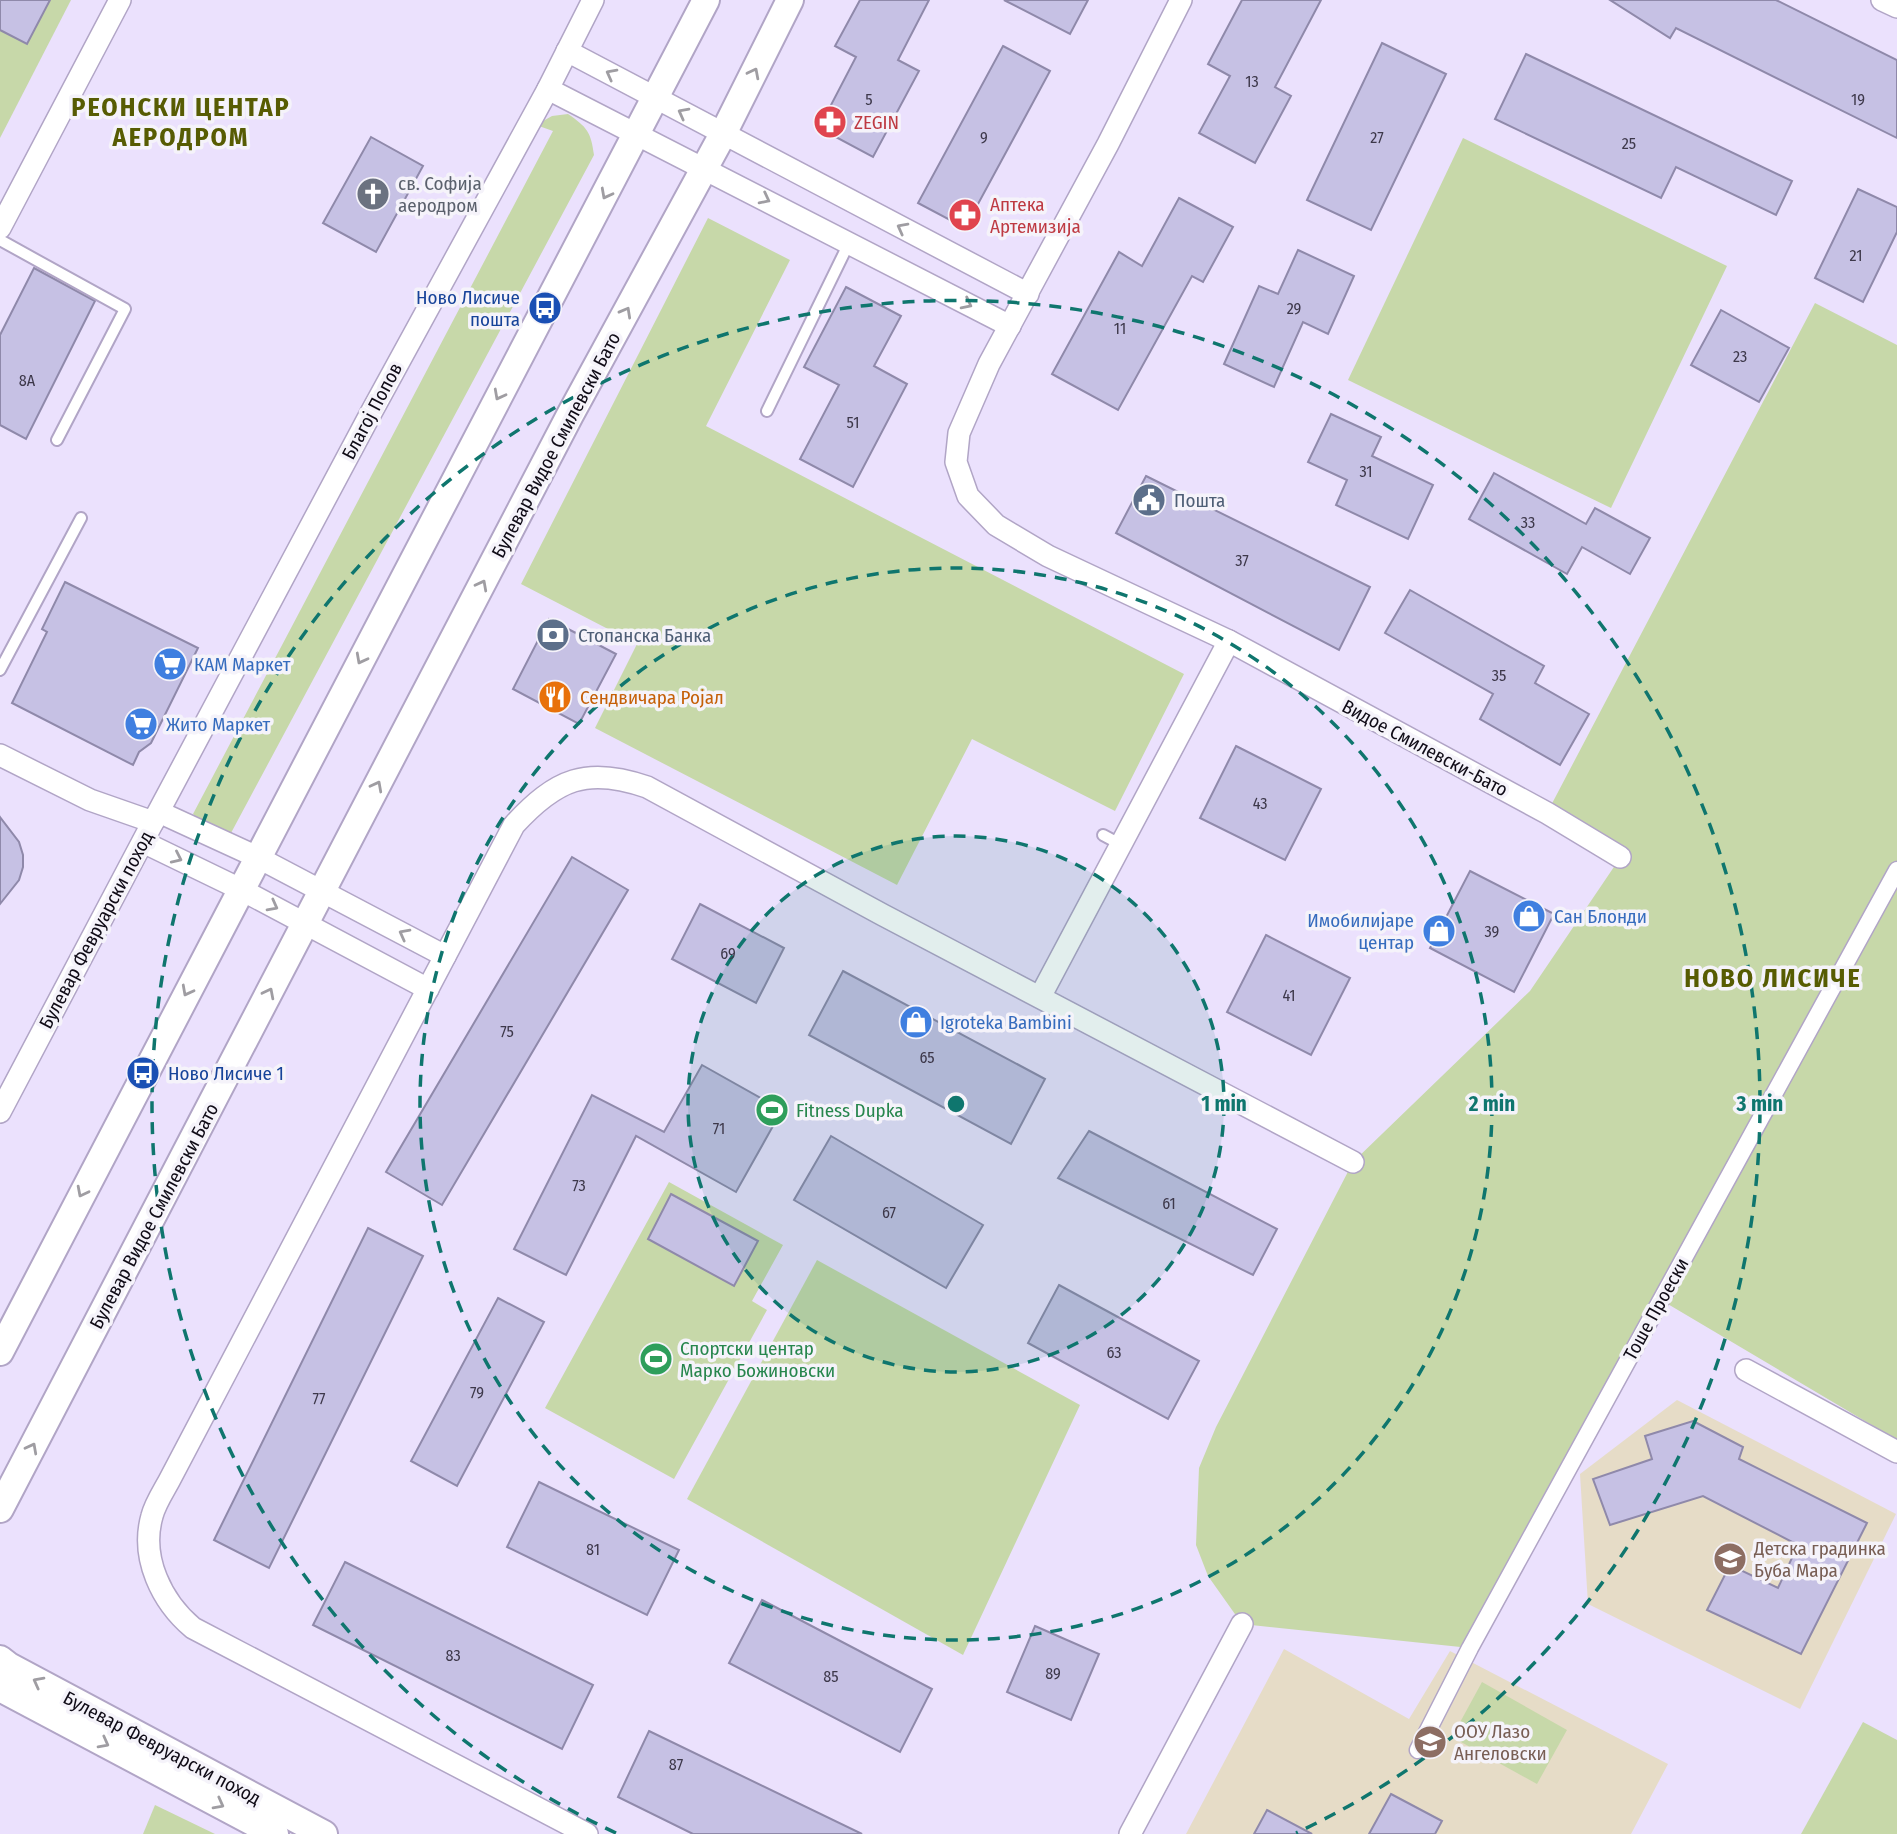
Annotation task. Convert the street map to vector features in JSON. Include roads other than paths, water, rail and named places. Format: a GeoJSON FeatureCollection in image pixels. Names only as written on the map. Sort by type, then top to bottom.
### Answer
{"type":"FeatureCollection","features":[{"type":"Feature","properties":{"kind":"street"},"geometry":{"type":"LineString","coordinates":[[0,228],[120,0]]}},
{"type":"Feature","properties":{"kind":"street","name":"Благој Попов"},"geometry":{"type":"LineString","coordinates":[[156,817],[345,460],[548,89],[593,0]]}},
{"type":"Feature","properties":{"kind":"street"},"geometry":{"type":"LineString","coordinates":[[0,1352],[706,0]]}},
{"type":"Feature","properties":{"kind":"street","name":"Булевар Видое Смилевски Бато"},"geometry":{"type":"LineString","coordinates":[[0,1508],[570,415],[723,134],[790,0]]}},
{"type":"Feature","properties":{"kind":"street","name":"Видое Смилевски-Бато"},"geometry":{"type":"LineString","coordinates":[[1181,0],[989,364],[959,433],[956,463],[968,496],[996,524],[1048,556],[1229,641],[1547,813],[1620,857]]}},
{"type":"Feature","properties":{"kind":"street"},"geometry":{"type":"LineString","coordinates":[[1882,0],[1897,7]]}},
{"type":"Feature","properties":{"kind":"street"},"geometry":{"type":"LineString","coordinates":[[567,51],[1028,294]]}},
{"type":"Feature","properties":{"kind":"street"},"geometry":{"type":"LineString","coordinates":[[548,89],[1010,326]]}},
{"type":"Feature","properties":{"kind":"street"},"geometry":{"type":"LineString","coordinates":[[1040,996],[1111,840],[1229,641]]}},
{"type":"Feature","properties":{"kind":"street","name":"Булевар Февруарски поход"},"geometry":{"type":"LineString","coordinates":[[0,755],[90,800],[156,817],[0,1112]]}},
{"type":"Feature","properties":{"kind":"street"},"geometry":{"type":"LineString","coordinates":[[587,1834],[193,1628],[167,1601],[159,1586],[150,1553],[152,1515],[514,825],[535,802],[575,779],[600,777],[627,780],[647,787],[898,917],[1040,996],[1353,1162]]}},
{"type":"Feature","properties":{"kind":"street"},"geometry":{"type":"LineString","coordinates":[[156,817],[257,857],[445,956]]}},
{"type":"Feature","properties":{"kind":"street"},"geometry":{"type":"LineString","coordinates":[[142,842],[240,889],[428,989]]}},
{"type":"Feature","properties":{"kind":"street","name":"Тоше Проески"},"geometry":{"type":"LineString","coordinates":[[1419,1750],[1470,1648],[1897,870]]}},
{"type":"Feature","properties":{"kind":"street"},"geometry":{"type":"LineString","coordinates":[[1746,1370],[1897,1452]]}},
{"type":"Feature","properties":{"kind":"street"},"geometry":{"type":"LineString","coordinates":[[1129,1834],[1242,1625]]}},
{"type":"Feature","properties":{"kind":"street","name":"Булевар Февруарски поход"},"geometry":{"type":"LineString","coordinates":[[0,1660],[324,1834]]}},
{"type":"Feature","properties":{"kind":"street","name":"Булевар Февруарски поход"},"geometry":{"type":"LineString","coordinates":[[0,1688],[266,1832]]}},
{"type":"Feature","properties":{"kind":"lane"},"geometry":{"type":"LineString","coordinates":[[0,240],[125,309],[57,440]]}},
{"type":"Feature","properties":{"kind":"lane"},"geometry":{"type":"LineString","coordinates":[[767,411],[849,243]]}},
{"type":"Feature","properties":{"kind":"lane"},"geometry":{"type":"LineString","coordinates":[[0,670],[82,518]]}},
{"type":"Feature","properties":{"kind":"place","name":"ZEGIN"},"geometry":{"type":"Point","coordinates":[830,122]}},
{"type":"Feature","properties":{"kind":"place","name":"св. Софија аеродром"},"geometry":{"type":"Point","coordinates":[373,194]}},
{"type":"Feature","properties":{"kind":"place","name":"Аптека Артемизија"},"geometry":{"type":"Point","coordinates":[965,215]}},
{"type":"Feature","properties":{"kind":"place","name":"Ново Лисиче пошта"},"geometry":{"type":"Point","coordinates":[545,308]}},
{"type":"Feature","properties":{"kind":"place","name":"Пошта"},"geometry":{"type":"Point","coordinates":[1149,500]}},
{"type":"Feature","properties":{"kind":"place","name":"Стопанска Банка"},"geometry":{"type":"Point","coordinates":[553,635]}},
{"type":"Feature","properties":{"kind":"place","name":"КАМ Маркет"},"geometry":{"type":"Point","coordinates":[170,664]}},
{"type":"Feature","properties":{"kind":"place","name":"Сендвичара Ројал"},"geometry":{"type":"Point","coordinates":[555,697]}},
{"type":"Feature","properties":{"kind":"place","name":"Жито Маркет"},"geometry":{"type":"Point","coordinates":[141,724]}},
{"type":"Feature","properties":{"kind":"place","name":"Сан Блонди"},"geometry":{"type":"Point","coordinates":[1529,916]}},
{"type":"Feature","properties":{"kind":"place","name":"Имобилијаре центар"},"geometry":{"type":"Point","coordinates":[1439,931]}},
{"type":"Feature","properties":{"kind":"place","name":"Igroteka Bambini"},"geometry":{"type":"Point","coordinates":[916,1022]}},
{"type":"Feature","properties":{"kind":"place","name":"Ново Лисиче 1"},"geometry":{"type":"Point","coordinates":[143,1073]}},
{"type":"Feature","properties":{"kind":"place","name":"Fitness Dupka"},"geometry":{"type":"Point","coordinates":[772,1110]}},
{"type":"Feature","properties":{"kind":"place","name":"Спортски центар Марко Божиновски"},"geometry":{"type":"Point","coordinates":[656,1359]}},
{"type":"Feature","properties":{"kind":"place","name":"Детска градинка Буба Мара"},"geometry":{"type":"Point","coordinates":[1730,1559]}},
{"type":"Feature","properties":{"kind":"place","name":"ООУ Лазо Ангеловски"},"geometry":{"type":"Point","coordinates":[1430,1742]}},
{"type":"Feature","properties":{"kind":"district","name":"РЕОНСКИ ЦЕНТАР АЕРОДРОМ"},"geometry":{"type":"Point","coordinates":[181,122]}},
{"type":"Feature","properties":{"kind":"district","name":"НОВО ЛИСИЧЕ"},"geometry":{"type":"Point","coordinates":[1773,978]}}]}
